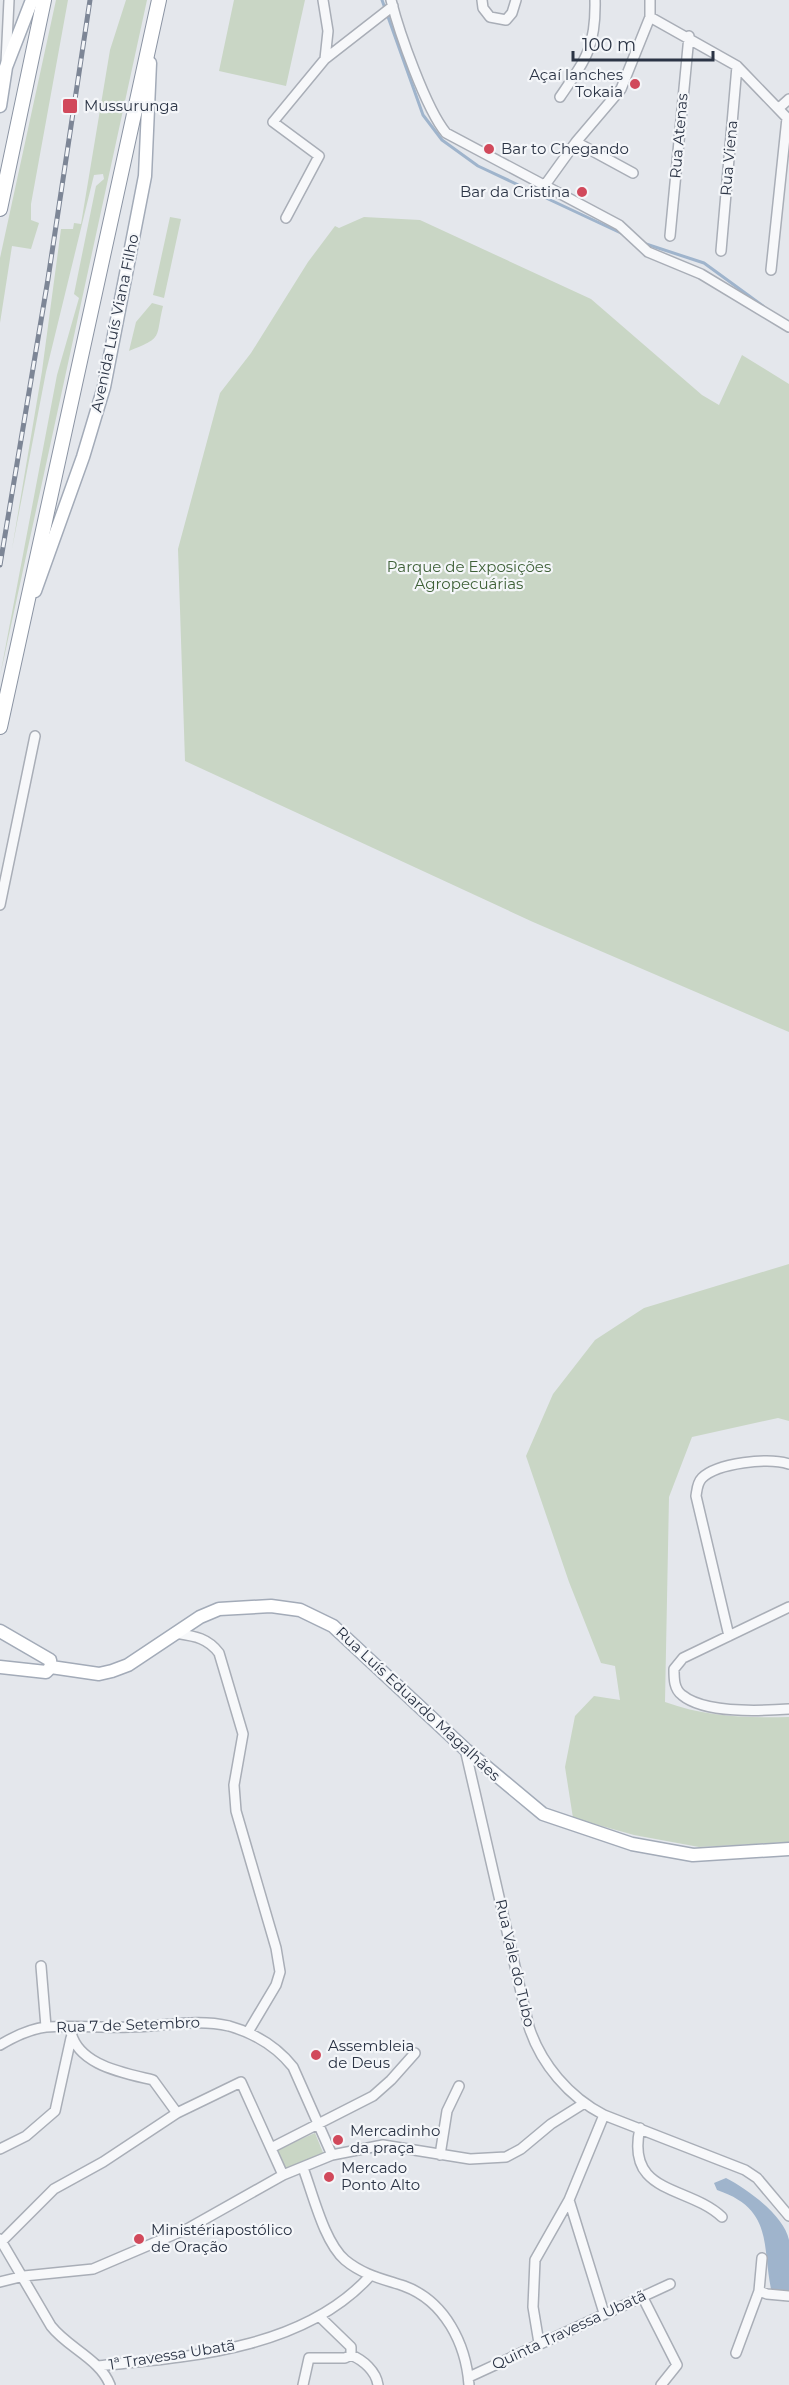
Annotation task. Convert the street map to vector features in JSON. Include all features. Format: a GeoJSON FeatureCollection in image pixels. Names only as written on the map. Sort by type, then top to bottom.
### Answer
{"type":"FeatureCollection","features":[{"type":"Feature","properties":{"kind":"highway"},"geometry":{"type":"LineString","coordinates":[[0,209],[44,0]]}},
{"type":"Feature","properties":{"kind":"highway","name":"Avenida Luís Viana Filho"},"geometry":{"type":"LineString","coordinates":[[0,727],[159,0]]}},
{"type":"Feature","properties":{"kind":"main road"},"geometry":{"type":"LineString","coordinates":[[0,106],[6,67],[32,0]]}},
{"type":"Feature","properties":{"kind":"main road","name":"Avenida Luís Viana Filho"},"geometry":{"type":"LineString","coordinates":[[20,634],[104,387],[145,176],[152,37]]}},
{"type":"Feature","properties":{"kind":"main road","name":"Rua Luís Eduardo Magalhães"},"geometry":{"type":"LineString","coordinates":[[0,1668],[46,1672],[51,1667],[99,1674],[128,1665],[172,1633],[219,1609],[271,1606],[300,1610],[333,1626],[465,1749],[543,1815],[632,1844],[693,1855],[789,1849]]}},
{"type":"Feature","properties":{"kind":"main road"},"geometry":{"type":"LineString","coordinates":[[0,1631],[50,1660],[51,1667]]}},
{"type":"Feature","properties":{"kind":"street"},"geometry":{"type":"LineString","coordinates":[[6,67],[9,0]]}},
{"type":"Feature","properties":{"kind":"street"},"geometry":{"type":"LineString","coordinates":[[323,0],[327,31],[325,59]]}},
{"type":"Feature","properties":{"kind":"street"},"geometry":{"type":"LineString","coordinates":[[482,0],[485,14],[494,19],[506,20],[516,0]]}},
{"type":"Feature","properties":{"kind":"street"},"geometry":{"type":"LineString","coordinates":[[560,97],[590,50],[596,20],[595,0]]}},
{"type":"Feature","properties":{"kind":"street"},"geometry":{"type":"LineString","coordinates":[[545,185],[576,142],[621,89],[650,17],[650,0]]}},
{"type":"Feature","properties":{"kind":"street"},"geometry":{"type":"LineString","coordinates":[[286,218],[319,156],[273,122],[325,59],[387,8],[436,121],[456,140],[619,225],[640,247],[701,274],[789,327]]}},
{"type":"Feature","properties":{"kind":"street"},"geometry":{"type":"LineString","coordinates":[[650,17],[689,36],[737,66],[788,119],[771,270]]}},
{"type":"Feature","properties":{"kind":"street","name":"Rua Atenas"},"geometry":{"type":"LineString","coordinates":[[670,236],[689,36]]}},
{"type":"Feature","properties":{"kind":"street","name":"Rua Viena"},"geometry":{"type":"LineString","coordinates":[[721,251],[737,66]]}},
{"type":"Feature","properties":{"kind":"street"},"geometry":{"type":"LineString","coordinates":[[779,108],[789,99]]}},
{"type":"Feature","properties":{"kind":"street"},"geometry":{"type":"LineString","coordinates":[[576,142],[633,173]]}},
{"type":"Feature","properties":{"kind":"street"},"geometry":{"type":"LineString","coordinates":[[0,905],[35,736]]}},
{"type":"Feature","properties":{"kind":"street"},"geometry":{"type":"LineString","coordinates":[[729,1636],[696,1496],[699,1482],[713,1473],[741,1464],[773,1460],[789,1464]]}},
{"type":"Feature","properties":{"kind":"street"},"geometry":{"type":"LineString","coordinates":[[789,1607],[677,1662],[674,1669],[675,1686],[681,1695],[698,1702],[733,1711],[789,1709]]}},
{"type":"Feature","properties":{"kind":"street"},"geometry":{"type":"LineString","coordinates":[[172,1633],[201,1637],[212,1643],[219,1653],[243,1734],[234,1785],[235,1805],[276,1948],[280,1972],[276,1985],[248,2032]]}},
{"type":"Feature","properties":{"kind":"street","name":"Rua Vale do Tubo"},"geometry":{"type":"LineString","coordinates":[[465,1749],[533,2039],[552,2069],[583,2104],[604,2115],[745,2170],[757,2178],[789,2216]]}},
{"type":"Feature","properties":{"kind":"street"},"geometry":{"type":"LineString","coordinates":[[41,1966],[46,2027]]}},
{"type":"Feature","properties":{"kind":"street","name":"Rua 7 de Setembro"},"geometry":{"type":"LineString","coordinates":[[0,2045],[22,2032],[46,2027],[140,2027],[189,2022],[213,2023],[248,2032],[284,2055],[293,2067],[332,2155]]}},
{"type":"Feature","properties":{"kind":"street","name":"Rua 7 de Setembro"},"geometry":{"type":"LineString","coordinates":[[0,2149],[26,2136],[55,2111],[71,2038],[70,2027]]}},
{"type":"Feature","properties":{"kind":"street"},"geometry":{"type":"LineString","coordinates":[[71,2038],[79,2048],[107,2068],[153,2080],[177,2113]]}},
{"type":"Feature","properties":{"kind":"street"},"geometry":{"type":"LineString","coordinates":[[271,2148],[373,2096],[392,2080],[415,2053]]}},
{"type":"Feature","properties":{"kind":"street"},"geometry":{"type":"LineString","coordinates":[[110,2385],[98,2366],[59,2336],[1,2240],[54,2189],[103,2162],[177,2113],[241,2082],[283,2175]]}},
{"type":"Feature","properties":{"kind":"street"},"geometry":{"type":"LineString","coordinates":[[440,2154],[447,2111],[459,2086]]}},
{"type":"Feature","properties":{"kind":"street"},"geometry":{"type":"LineString","coordinates":[[0,2282],[24,2276],[93,2270],[189,2228],[283,2175],[332,2155],[383,2145],[470,2159],[506,2157],[521,2150],[551,2124],[583,2104]]}},
{"type":"Feature","properties":{"kind":"street"},"geometry":{"type":"LineString","coordinates":[[539,2343],[533,2307],[535,2260],[569,2200],[604,2115]]}},
{"type":"Feature","properties":{"kind":"street"},"geometry":{"type":"LineString","coordinates":[[640,2128],[637,2143],[640,2161],[654,2182],[705,2205],[722,2217]]}},
{"type":"Feature","properties":{"kind":"street"},"geometry":{"type":"LineString","coordinates":[[303,2168],[333,2245],[344,2259],[370,2276],[407,2287],[447,2317],[458,2340],[469,2381]]}},
{"type":"Feature","properties":{"kind":"street"},"geometry":{"type":"LineString","coordinates":[[569,2200],[604,2313]]}},
{"type":"Feature","properties":{"kind":"street"},"geometry":{"type":"LineString","coordinates":[[736,2353],[759,2291],[762,2258]]}},
{"type":"Feature","properties":{"kind":"street","name":"1ª Travessa Ubatã"},"geometry":{"type":"LineString","coordinates":[[98,2366],[180,2357],[241,2345],[278,2334],[319,2316],[357,2291],[370,2276]]}},
{"type":"Feature","properties":{"kind":"street","name":"Quinta Travessa Ubatã"},"geometry":{"type":"LineString","coordinates":[[469,2381],[539,2343],[670,2284]]}},
{"type":"Feature","properties":{"kind":"street"},"geometry":{"type":"LineString","coordinates":[[759,2291],[789,2296]]}},
{"type":"Feature","properties":{"kind":"street"},"geometry":{"type":"LineString","coordinates":[[642,2296],[677,2365],[661,2385]]}},
{"type":"Feature","properties":{"kind":"street"},"geometry":{"type":"LineString","coordinates":[[319,2316],[351,2348],[351,2355]]}},
{"type":"Feature","properties":{"kind":"street"},"geometry":{"type":"LineString","coordinates":[[303,2385],[309,2358],[345,2358],[351,2355]]}},
{"type":"Feature","properties":{"kind":"street"},"geometry":{"type":"LineString","coordinates":[[351,2355],[361,2360],[376,2376],[378,2385]]}},
{"type":"Feature","properties":{"kind":"green space"},"geometry":{"type":"Polygon","coordinates":[[[56,0],[68,0],[31,204],[31,220],[39,223],[31,249],[12,246],[0,323],[0,258],[56,0]]]}},
{"type":"Feature","properties":{"kind":"green space"},"geometry":{"type":"Polygon","coordinates":[[[126,0],[147,0],[0,676],[57,375],[79,298],[74,294],[96,186],[104,179],[103,174],[94,175],[46,372],[12,549],[42,371],[61,229],[73,229],[74,223],[81,224],[110,50],[126,0]]]}},
{"type":"Feature","properties":{"kind":"green space"},"geometry":{"type":"Polygon","coordinates":[[[234,0],[305,0],[286,86],[219,71],[234,0]]]}},
{"type":"Feature","properties":{"kind":"green space"},"geometry":{"type":"Polygon","coordinates":[[[170,217],[181,219],[164,298],[153,295],[170,217]]]}},
{"type":"Feature","properties":{"kind":"green space","name":"Parque de Exposições Agropecuárias"},"geometry":{"type":"Polygon","coordinates":[[[364,217],[420,220],[591,299],[702,395],[719,405],[742,355],[789,384],[789,1032],[533,922],[185,761],[178,549],[220,393],[251,353],[308,262],[335,226],[339,228],[364,217]]]}},
{"type":"Feature","properties":{"kind":"green space"},"geometry":{"type":"Polygon","coordinates":[[[152,303],[163,306],[156,336],[148,343],[129,351],[136,322],[152,303]]]}},
{"type":"Feature","properties":{"kind":"green space"},"geometry":{"type":"Polygon","coordinates":[[[789,1264],[789,1421],[778,1418],[692,1437],[669,1497],[665,1702],[696,1711],[726,1716],[789,1717],[789,1842],[699,1847],[634,1835],[573,1818],[565,1767],[575,1716],[594,1696],[620,1700],[615,1666],[601,1663],[569,1582],[526,1456],[553,1394],[595,1340],[644,1308],[789,1264]]]}},
{"type":"Feature","properties":{"kind":"green space"},"geometry":{"type":"Polygon","coordinates":[[[315,2133],[324,2155],[285,2171],[276,2150],[315,2133]]]}},
{"type":"Feature","properties":{"kind":"water"},"geometry":{"type":"Polygon","coordinates":[[[726,2178],[764,2204],[786,2231],[789,2240],[789,2292],[771,2289],[762,2230],[748,2207],[717,2190],[714,2183],[726,2178]]]}},
{"type":"Feature","properties":{"kind":"waterway"},"geometry":{"type":"LineString","coordinates":[[382,0],[423,115],[442,140],[478,166],[623,234]]}},
{"type":"Feature","properties":{"kind":"waterway"},"geometry":{"type":"LineString","coordinates":[[646,244],[704,263],[763,306]]}},
{"type":"Feature","properties":{"kind":"railway"},"geometry":{"type":"LineString","coordinates":[[0,565],[48,279],[90,0]]}},
{"type":"Feature","properties":{"kind":"place","name":"Açaí lanches Tokaia"},"geometry":{"type":"Point","coordinates":[635,84]}},
{"type":"Feature","properties":{"kind":"place","name":"Mussurunga"},"geometry":{"type":"Point","coordinates":[70,106]}},
{"type":"Feature","properties":{"kind":"place","name":"Bar to Chegando"},"geometry":{"type":"Point","coordinates":[489,149]}},
{"type":"Feature","properties":{"kind":"place","name":"Bar da Cristina"},"geometry":{"type":"Point","coordinates":[582,192]}},
{"type":"Feature","properties":{"kind":"place","name":"Assembleia de Deus"},"geometry":{"type":"Point","coordinates":[316,2055]}},
{"type":"Feature","properties":{"kind":"place","name":"Mercadinho da praça"},"geometry":{"type":"Point","coordinates":[338,2140]}},
{"type":"Feature","properties":{"kind":"place","name":"Mercado Ponto Alto"},"geometry":{"type":"Point","coordinates":[329,2177]}},
{"type":"Feature","properties":{"kind":"place","name":"Ministériapostólico de Oração"},"geometry":{"type":"Point","coordinates":[139,2239]}}]}
